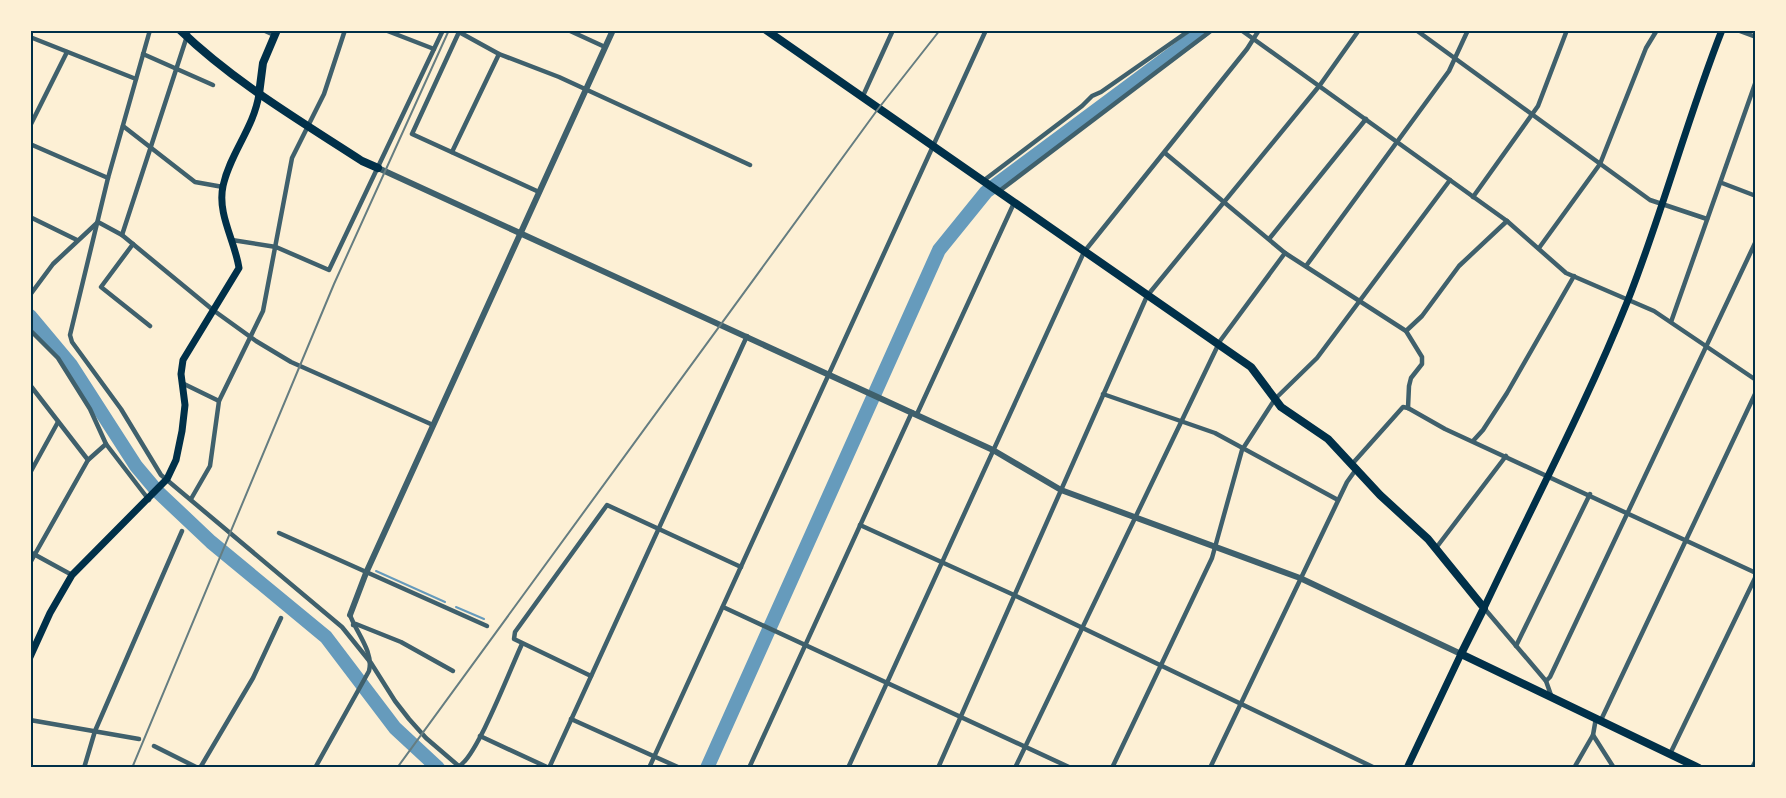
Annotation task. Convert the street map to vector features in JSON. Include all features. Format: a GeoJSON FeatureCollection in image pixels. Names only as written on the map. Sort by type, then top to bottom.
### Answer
{"type":"FeatureCollection","features":[{"type":"Feature","properties":{"kind":"main road"},"geometry":{"type":"LineString","coordinates":[[180,30],[188,33],[217,64],[259,94],[378,168]]}},
{"type":"Feature","properties":{"kind":"main road"},"geometry":{"type":"LineString","coordinates":[[766,30],[1251,367],[1281,407],[1328,439],[1380,495],[1436,548],[1484,608]]}},
{"type":"Feature","properties":{"kind":"main road"},"geometry":{"type":"LineString","coordinates":[[1407,768],[1628,298],[1695,97],[1722,30]]}},
{"type":"Feature","properties":{"kind":"main road"},"geometry":{"type":"LineString","coordinates":[[30,657],[50,613],[72,575],[150,498],[165,481],[175,461],[185,405],[182,383],[183,360],[239,268],[223,211],[223,187],[230,165],[256,114],[263,63],[276,33]]}},
{"type":"Feature","properties":{"kind":"main road"},"geometry":{"type":"LineString","coordinates":[[1461,654],[1699,768]]}},
{"type":"Feature","properties":{"kind":"street"},"geometry":{"type":"LineString","coordinates":[[150,30],[108,178],[70,335],[165,481],[191,500],[342,627],[371,663],[409,719],[426,738],[460,767],[466,762],[480,736],[522,644]]}},
{"type":"Feature","properties":{"kind":"street"},"geometry":{"type":"LineString","coordinates":[[263,30],[276,33]]}},
{"type":"Feature","properties":{"kind":"street"},"geometry":{"type":"LineString","coordinates":[[191,500],[210,466],[219,401],[263,311],[292,158],[324,94],[345,30]]}},
{"type":"Feature","properties":{"kind":"street"},"geometry":{"type":"LineString","coordinates":[[385,30],[434,50]]}},
{"type":"Feature","properties":{"kind":"street"},"geometry":{"type":"LineString","coordinates":[[232,240],[276,247],[329,270],[443,30]]}},
{"type":"Feature","properties":{"kind":"street"},"geometry":{"type":"LineString","coordinates":[[568,30],[605,47]]}},
{"type":"Feature","properties":{"kind":"street"},"geometry":{"type":"LineString","coordinates":[[315,768],[356,698],[371,663],[350,615],[366,573],[613,30]]}},
{"type":"Feature","properties":{"kind":"street"},"geometry":{"type":"LineString","coordinates":[[862,98],[893,30]]}},
{"type":"Feature","properties":{"kind":"street"},"geometry":{"type":"LineString","coordinates":[[649,768],[986,30]]}},
{"type":"Feature","properties":{"kind":"street"},"geometry":{"type":"LineString","coordinates":[[983,181],[1065,120],[1092,96],[1190,30]]}},
{"type":"Feature","properties":{"kind":"street"},"geometry":{"type":"LineString","coordinates":[[998,192],[1212,30]]}},
{"type":"Feature","properties":{"kind":"street"},"geometry":{"type":"LineString","coordinates":[[1241,30],[1507,221],[1566,273],[1628,298],[1671,322],[1756,380]]}},
{"type":"Feature","properties":{"kind":"street"},"geometry":{"type":"LineString","coordinates":[[848,768],[1084,252],[1165,153],[1259,30]]}},
{"type":"Feature","properties":{"kind":"street"},"geometry":{"type":"LineString","coordinates":[[938,768],[1148,296],[1320,85],[1359,30]]}},
{"type":"Feature","properties":{"kind":"street"},"geometry":{"type":"LineString","coordinates":[[1416,30],[1600,164],[1660,204],[1707,219]]}},
{"type":"Feature","properties":{"kind":"street"},"geometry":{"type":"LineString","coordinates":[[1306,266],[1456,59],[1468,30]]}},
{"type":"Feature","properties":{"kind":"street"},"geometry":{"type":"LineString","coordinates":[[1473,197],[1532,115],[1567,30]]}},
{"type":"Feature","properties":{"kind":"street"},"geometry":{"type":"LineString","coordinates":[[1539,248],[1600,164],[1647,48],[1657,30]]}},
{"type":"Feature","properties":{"kind":"street"},"geometry":{"type":"LineString","coordinates":[[1737,30],[1756,37]]}},
{"type":"Feature","properties":{"kind":"street"},"geometry":{"type":"LineString","coordinates":[[539,192],[412,134],[460,31],[499,54],[586,89],[750,165]]}},
{"type":"Feature","properties":{"kind":"street"},"geometry":{"type":"LineString","coordinates":[[122,235],[188,33]]}},
{"type":"Feature","properties":{"kind":"street"},"geometry":{"type":"LineString","coordinates":[[30,37],[136,79]]}},
{"type":"Feature","properties":{"kind":"street"},"geometry":{"type":"LineString","coordinates":[[30,126],[67,52]]}},
{"type":"Feature","properties":{"kind":"street"},"geometry":{"type":"LineString","coordinates":[[143,54],[213,85]]}},
{"type":"Feature","properties":{"kind":"street"},"geometry":{"type":"LineString","coordinates":[[452,152],[499,54]]}},
{"type":"Feature","properties":{"kind":"street"},"geometry":{"type":"LineString","coordinates":[[1671,322],[1756,82]]}},
{"type":"Feature","properties":{"kind":"street"},"geometry":{"type":"LineString","coordinates":[[1269,239],[1366,119]]}},
{"type":"Feature","properties":{"kind":"street"},"geometry":{"type":"LineString","coordinates":[[123,126],[195,182],[223,187]]}},
{"type":"Feature","properties":{"kind":"street"},"geometry":{"type":"LineString","coordinates":[[30,144],[108,178]]}},
{"type":"Feature","properties":{"kind":"street"},"geometry":{"type":"LineString","coordinates":[[1165,153],[1285,253],[1361,299],[1406,331],[1422,357],[1422,364],[1411,378],[1408,408]]}},
{"type":"Feature","properties":{"kind":"street"},"geometry":{"type":"LineString","coordinates":[[378,168],[993,450],[1061,490],[1300,578],[1461,654]]}},
{"type":"Feature","properties":{"kind":"street"},"geometry":{"type":"LineString","coordinates":[[1112,768],[1217,547],[1242,450],[1275,399],[1317,358],[1450,180]]}},
{"type":"Feature","properties":{"kind":"street"},"geometry":{"type":"LineString","coordinates":[[1722,183],[1756,196]]}},
{"type":"Feature","properties":{"kind":"street"},"geometry":{"type":"LineString","coordinates":[[748,768],[860,525],[1014,203]]}},
{"type":"Feature","properties":{"kind":"street"},"geometry":{"type":"LineString","coordinates":[[30,217],[77,240]]}},
{"type":"Feature","properties":{"kind":"street"},"geometry":{"type":"LineString","coordinates":[[1406,331],[1422,316],[1459,266],[1507,221]]}},
{"type":"Feature","properties":{"kind":"street"},"geometry":{"type":"LineString","coordinates":[[98,222],[122,235],[213,310],[291,362],[433,425]]}},
{"type":"Feature","properties":{"kind":"street"},"geometry":{"type":"LineString","coordinates":[[30,295],[53,264],[98,222]]}},
{"type":"Feature","properties":{"kind":"street"},"geometry":{"type":"LineString","coordinates":[[1546,681],[1550,677],[1756,241]]}},
{"type":"Feature","properties":{"kind":"street"},"geometry":{"type":"LineString","coordinates":[[133,244],[101,287],[150,326]]}},
{"type":"Feature","properties":{"kind":"street"},"geometry":{"type":"LineString","coordinates":[[1015,768],[1218,346],[1285,253]]}},
{"type":"Feature","properties":{"kind":"street"},"geometry":{"type":"LineString","coordinates":[[1473,441],[1483,430],[1506,393],[1574,276]]}},
{"type":"Feature","properties":{"kind":"street"},"geometry":{"type":"LineString","coordinates":[[30,330],[58,358],[90,409],[106,444],[150,498]]}},
{"type":"Feature","properties":{"kind":"street"},"geometry":{"type":"LineString","coordinates":[[480,736],[549,768],[747,336]]}},
{"type":"Feature","properties":{"kind":"street"},"geometry":{"type":"LineString","coordinates":[[182,383],[219,401]]}},
{"type":"Feature","properties":{"kind":"street"},"geometry":{"type":"LineString","coordinates":[[30,386],[88,460]]}},
{"type":"Feature","properties":{"kind":"street"},"geometry":{"type":"LineString","coordinates":[[1574,768],[1593,735],[1598,719],[1756,393]]}},
{"type":"Feature","properties":{"kind":"street"},"geometry":{"type":"LineString","coordinates":[[1103,394],[1221,436],[1242,450],[1338,500]]}},
{"type":"Feature","properties":{"kind":"street"},"geometry":{"type":"LineString","coordinates":[[1210,768],[1355,466],[1403,407],[1445,429],[1547,474],[1756,574],[1670,754]]}},
{"type":"Feature","properties":{"kind":"street"},"geometry":{"type":"LineString","coordinates":[[30,473],[58,422]]}},
{"type":"Feature","properties":{"kind":"street"},"geometry":{"type":"LineString","coordinates":[[30,563],[32,554],[88,460],[106,444]]}},
{"type":"Feature","properties":{"kind":"street"},"geometry":{"type":"LineString","coordinates":[[1436,548],[1506,456]]}},
{"type":"Feature","properties":{"kind":"street"},"geometry":{"type":"LineString","coordinates":[[1516,646],[1590,495]]}},
{"type":"Feature","properties":{"kind":"street"},"geometry":{"type":"LineString","coordinates":[[591,676],[514,639],[515,632],[608,505],[741,567]]}},
{"type":"Feature","properties":{"kind":"street"},"geometry":{"type":"LineString","coordinates":[[860,525],[1014,595],[1375,768]]}},
{"type":"Feature","properties":{"kind":"street"},"geometry":{"type":"LineString","coordinates":[[84,768],[94,731],[182,531]]}},
{"type":"Feature","properties":{"kind":"street"},"geometry":{"type":"LineString","coordinates":[[279,533],[487,626]]}},
{"type":"Feature","properties":{"kind":"street"},"geometry":{"type":"LineString","coordinates":[[32,554],[72,575]]}},
{"type":"Feature","properties":{"kind":"street"},"geometry":{"type":"LineString","coordinates":[[723,607],[1071,768]]}},
{"type":"Feature","properties":{"kind":"street"},"geometry":{"type":"LineString","coordinates":[[1484,608],[1546,681],[1552,698]]}},
{"type":"Feature","properties":{"kind":"street"},"geometry":{"type":"LineString","coordinates":[[154,746],[199,768],[253,678],[281,618]]}},
{"type":"Feature","properties":{"kind":"street"},"geometry":{"type":"LineString","coordinates":[[353,625],[356,624],[401,642],[453,671]]}},
{"type":"Feature","properties":{"kind":"street"},"geometry":{"type":"LineString","coordinates":[[571,718],[680,768]]}},
{"type":"Feature","properties":{"kind":"street"},"geometry":{"type":"LineString","coordinates":[[30,720],[139,739]]}},
{"type":"Feature","properties":{"kind":"street"},"geometry":{"type":"LineString","coordinates":[[1593,735],[1614,768]]}},
{"type":"Feature","properties":{"kind":"street"},"geometry":{"type":"LineString","coordinates":[[1752,768],[1756,760]]}},
{"type":"Feature","properties":{"kind":"waterway"},"geometry":{"type":"LineString","coordinates":[[707,768],[939,250],[986,192],[1204,30]]}},
{"type":"Feature","properties":{"kind":"waterway"},"geometry":{"type":"LineString","coordinates":[[30,316],[71,365],[136,466],[157,491],[211,542],[326,637],[395,728],[438,768]]}},
{"type":"Feature","properties":{"kind":"waterway"},"geometry":{"type":"LineString","coordinates":[[376,571],[445,602]]}},
{"type":"Feature","properties":{"kind":"waterway"},"geometry":{"type":"LineString","coordinates":[[456,607],[484,619]]}},
{"type":"Feature","properties":{"kind":"railway"},"geometry":{"type":"LineString","coordinates":[[132,768],[334,284],[449,30]]}},
{"type":"Feature","properties":{"kind":"railway"},"geometry":{"type":"LineString","coordinates":[[397,768],[878,109],[940,30]]}}]}
